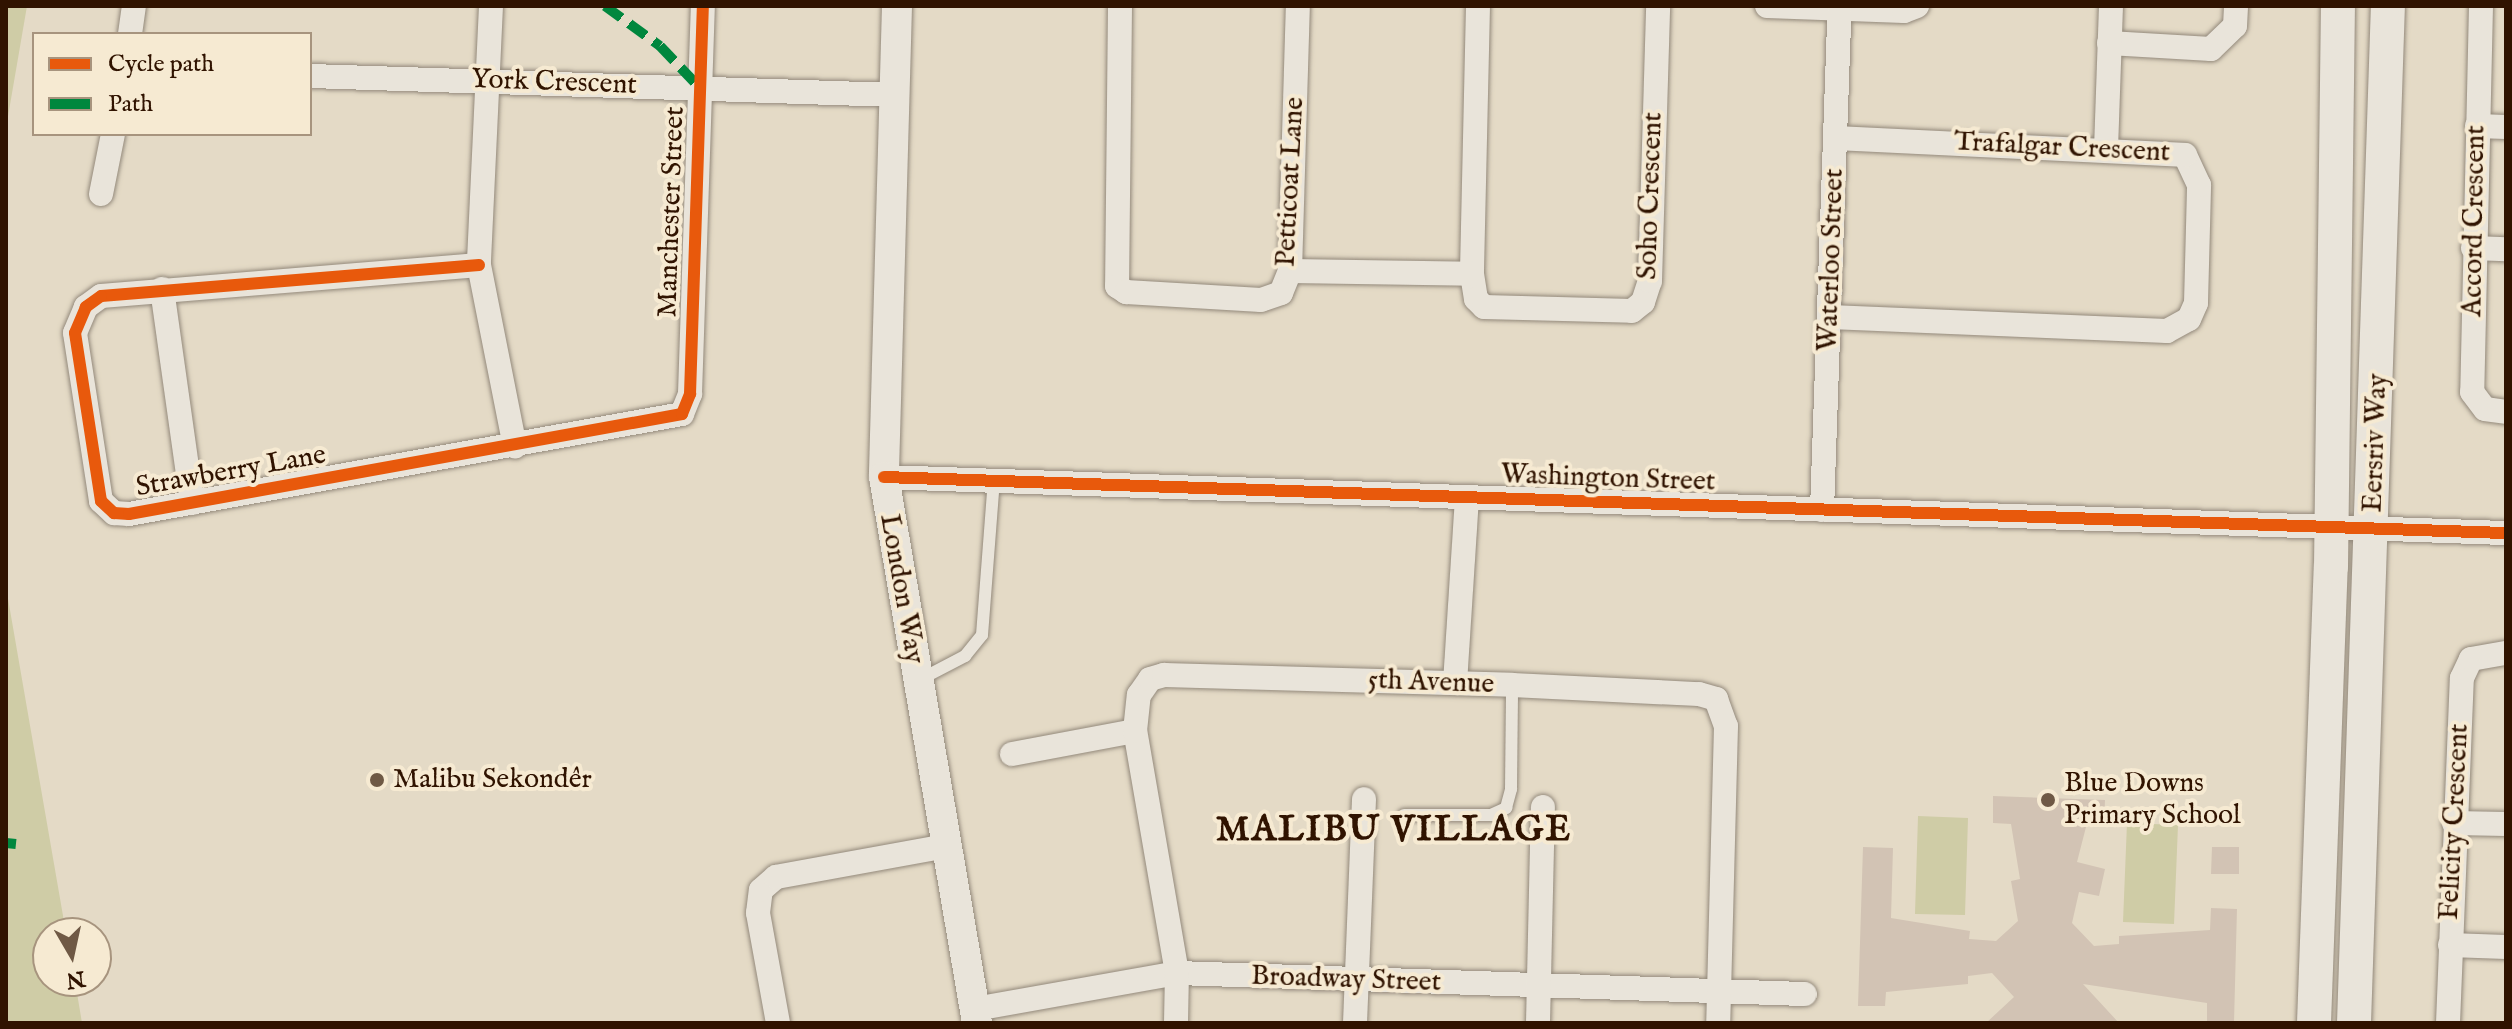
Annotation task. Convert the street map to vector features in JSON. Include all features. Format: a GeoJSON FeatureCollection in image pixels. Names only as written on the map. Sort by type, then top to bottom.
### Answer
{"type":"FeatureCollection","features":[{"type":"Feature","properties":{"kind":"main road","name":"Eersriv Way"},"geometry":{"type":"LineString","coordinates":[[2314,1023],[2331,527],[2338,6]]}},
{"type":"Feature","properties":{"kind":"main road","name":"Eersriv Way"},"geometry":{"type":"LineString","coordinates":[[2354,1023],[2388,6]]}},
{"type":"Feature","properties":{"kind":"street"},"geometry":{"type":"LineString","coordinates":[[130,32],[134,6]]}},
{"type":"Feature","properties":{"kind":"street"},"geometry":{"type":"LineString","coordinates":[[491,6],[479,265],[515,446]]}},
{"type":"Feature","properties":{"kind":"street","name":"Manchester Street"},"geometry":{"type":"LineString","coordinates":[[678,417],[690,394],[703,6]]}},
{"type":"Feature","properties":{"kind":"street","name":"London Way"},"geometry":{"type":"LineString","coordinates":[[897,6],[884,477],[976,1016]]}},
{"type":"Feature","properties":{"kind":"street","name":"Petticoat Lane"},"geometry":{"type":"LineString","coordinates":[[1120,6],[1117,286],[1126,292],[1261,300],[1281,293],[1290,271],[1298,6]]}},
{"type":"Feature","properties":{"kind":"street","name":"Soho Crescent"},"geometry":{"type":"LineString","coordinates":[[1478,6],[1474,294],[1484,307],[1632,311],[1643,302],[1650,281],[1658,6]]}},
{"type":"Feature","properties":{"kind":"street"},"geometry":{"type":"LineString","coordinates":[[1767,6],[1839,11],[1904,11],[1917,6]]}},
{"type":"Feature","properties":{"kind":"street"},"geometry":{"type":"LineString","coordinates":[[2106,149],[2111,6]]}},
{"type":"Feature","properties":{"kind":"street"},"geometry":{"type":"LineString","coordinates":[[2109,43],[2211,49],[2235,26],[2236,6]]}},
{"type":"Feature","properties":{"kind":"street","name":"Accord Crescent"},"geometry":{"type":"LineString","coordinates":[[2481,6],[2472,392],[2485,409],[2506,412]]}},
{"type":"Feature","properties":{"kind":"street","name":"Waterloo Street"},"geometry":{"type":"LineString","coordinates":[[1822,510],[1839,11]]}},
{"type":"Feature","properties":{"kind":"street","name":"York Crescent"},"geometry":{"type":"LineString","coordinates":[[312,76],[894,95]]}},
{"type":"Feature","properties":{"kind":"street"},"geometry":{"type":"LineString","coordinates":[[2477,126],[2506,127]]}},
{"type":"Feature","properties":{"kind":"street"},"geometry":{"type":"LineString","coordinates":[[101,194],[113,136]]}},
{"type":"Feature","properties":{"kind":"street","name":"Trafalgar Crescent"},"geometry":{"type":"LineString","coordinates":[[1830,317],[2167,331],[2183,324],[2196,303],[2199,185],[2195,167],[2178,152],[1837,138]]}},
{"type":"Feature","properties":{"kind":"street"},"geometry":{"type":"LineString","coordinates":[[2473,248],[2506,249]]}},
{"type":"Feature","properties":{"kind":"street","name":"Strawberry Lane"},"geometry":{"type":"LineString","coordinates":[[479,265],[101,296],[86,307],[75,333],[77,366],[101,501],[114,513],[129,514],[678,417]]}},
{"type":"Feature","properties":{"kind":"street"},"geometry":{"type":"LineString","coordinates":[[1290,271],[1472,274]]}},
{"type":"Feature","properties":{"kind":"street"},"geometry":{"type":"LineString","coordinates":[[162,289],[192,503]]}},
{"type":"Feature","properties":{"kind":"street","name":"Washington Street"},"geometry":{"type":"LineString","coordinates":[[884,477],[2506,533]]}},
{"type":"Feature","properties":{"kind":"street"},"geometry":{"type":"LineString","coordinates":[[1455,683],[1467,498]]}},
{"type":"Feature","properties":{"kind":"street","name":"Felicity Crescent"},"geometry":{"type":"LineString","coordinates":[[2448,1023],[2462,678],[2471,659],[2506,653]]}},
{"type":"Feature","properties":{"kind":"street","name":"5th Avenue"},"geometry":{"type":"LineString","coordinates":[[1176,1023],[1177,973],[1135,731],[1139,695],[1150,679],[1164,675],[1699,694],[1721,704],[1726,726],[1719,993]]}},
{"type":"Feature","properties":{"kind":"street"},"geometry":{"type":"LineString","coordinates":[[1012,754],[1135,731]]}},
{"type":"Feature","properties":{"kind":"street"},"geometry":{"type":"LineString","coordinates":[[1355,1023],[1364,799]]}},
{"type":"Feature","properties":{"kind":"street"},"geometry":{"type":"LineString","coordinates":[[1538,1023],[1543,807]]}},
{"type":"Feature","properties":{"kind":"street"},"geometry":{"type":"LineString","coordinates":[[2454,823],[2506,824]]}},
{"type":"Feature","properties":{"kind":"street"},"geometry":{"type":"LineString","coordinates":[[778,1023],[758,913],[761,890],[776,877],[946,846]]}},
{"type":"Feature","properties":{"kind":"street"},"geometry":{"type":"LineString","coordinates":[[2450,945],[2506,947]]}},
{"type":"Feature","properties":{"kind":"street","name":"Broadway Street"},"geometry":{"type":"LineString","coordinates":[[976,1016],[1177,973],[1357,982],[1805,994]]}},
{"type":"Feature","properties":{"kind":"street"},"geometry":{"type":"LineString","coordinates":[[1718,1023],[1719,993]]}},
{"type":"Feature","properties":{"kind":"lane"},"geometry":{"type":"LineString","coordinates":[[917,681],[965,656],[982,635],[994,479]]}},
{"type":"Feature","properties":{"kind":"lane"},"geometry":{"type":"LineString","coordinates":[[1404,815],[1491,815],[1506,808],[1511,789],[1512,685]]}},
{"type":"Feature","properties":{"kind":"shaded area"},"geometry":{"type":"Polygon","coordinates":[[[6,6],[27,6],[6,128],[6,6]]]}},
{"type":"Feature","properties":{"kind":"shaded area"},"geometry":{"type":"Polygon","coordinates":[[[6,587],[63,917],[32,917],[32,997],[78,997],[82,1023],[6,1023],[6,587]]]}},
{"type":"Feature","properties":{"kind":"shaded area"},"geometry":{"type":"Polygon","coordinates":[[[1918,816],[1968,818],[1965,915],[1915,914],[1918,816]]]}},
{"type":"Feature","properties":{"kind":"shaded area"},"geometry":{"type":"Polygon","coordinates":[[[2127,823],[2178,825],[2174,924],[2123,922],[2127,823]]]}},
{"type":"Feature","properties":{"kind":"building"},"geometry":{"type":"Polygon","coordinates":[[[1993,796],[2105,800],[2104,827],[2086,827],[2077,862],[2105,869],[2099,896],[2079,892],[2072,923],[2094,946],[2119,944],[2119,936],[2210,930],[2211,908],[2237,909],[2234,1023],[2207,1023],[2207,1003],[2083,984],[2119,1023],[1986,1023],[2014,997],[1992,973],[1968,976],[1968,984],[1886,992],[1885,1006],[1858,1006],[1863,847],[1893,848],[1891,918],[1970,931],[1969,939],[1996,941],[2018,921],[2011,881],[2020,879],[2011,824],[1993,823],[1993,796]]]}},
{"type":"Feature","properties":{"kind":"building"},"geometry":{"type":"Polygon","coordinates":[[[2212,847],[2239,847],[2239,874],[2211,874],[2212,847]]]}},
{"type":"Feature","properties":{"kind":"marked path"},"geometry":{"type":"LineString","coordinates":[[605,6],[660,46],[700,88]]}},
{"type":"Feature","properties":{"kind":"marked path"},"geometry":{"type":"LineString","coordinates":[[6,843],[16,844]]}},
{"type":"Feature","properties":{"kind":"cycle path"},"geometry":{"type":"LineString","coordinates":[[479,265],[101,296],[86,307],[75,333],[101,501],[114,513],[129,514],[682,414],[690,394],[703,6]]}},
{"type":"Feature","properties":{"kind":"cycle path"},"geometry":{"type":"LineString","coordinates":[[884,477],[2506,533]]}},
{"type":"Feature","properties":{"kind":"place","name":"Malibu Sekondêr"},"geometry":{"type":"Point","coordinates":[377,780]}},
{"type":"Feature","properties":{"kind":"place","name":"Blue Downs Primary School"},"geometry":{"type":"Point","coordinates":[2048,800]}},
{"type":"Feature","properties":{"kind":"district","name":"MALIBU VILLAGE"},"geometry":{"type":"Point","coordinates":[1394,831]}}]}
